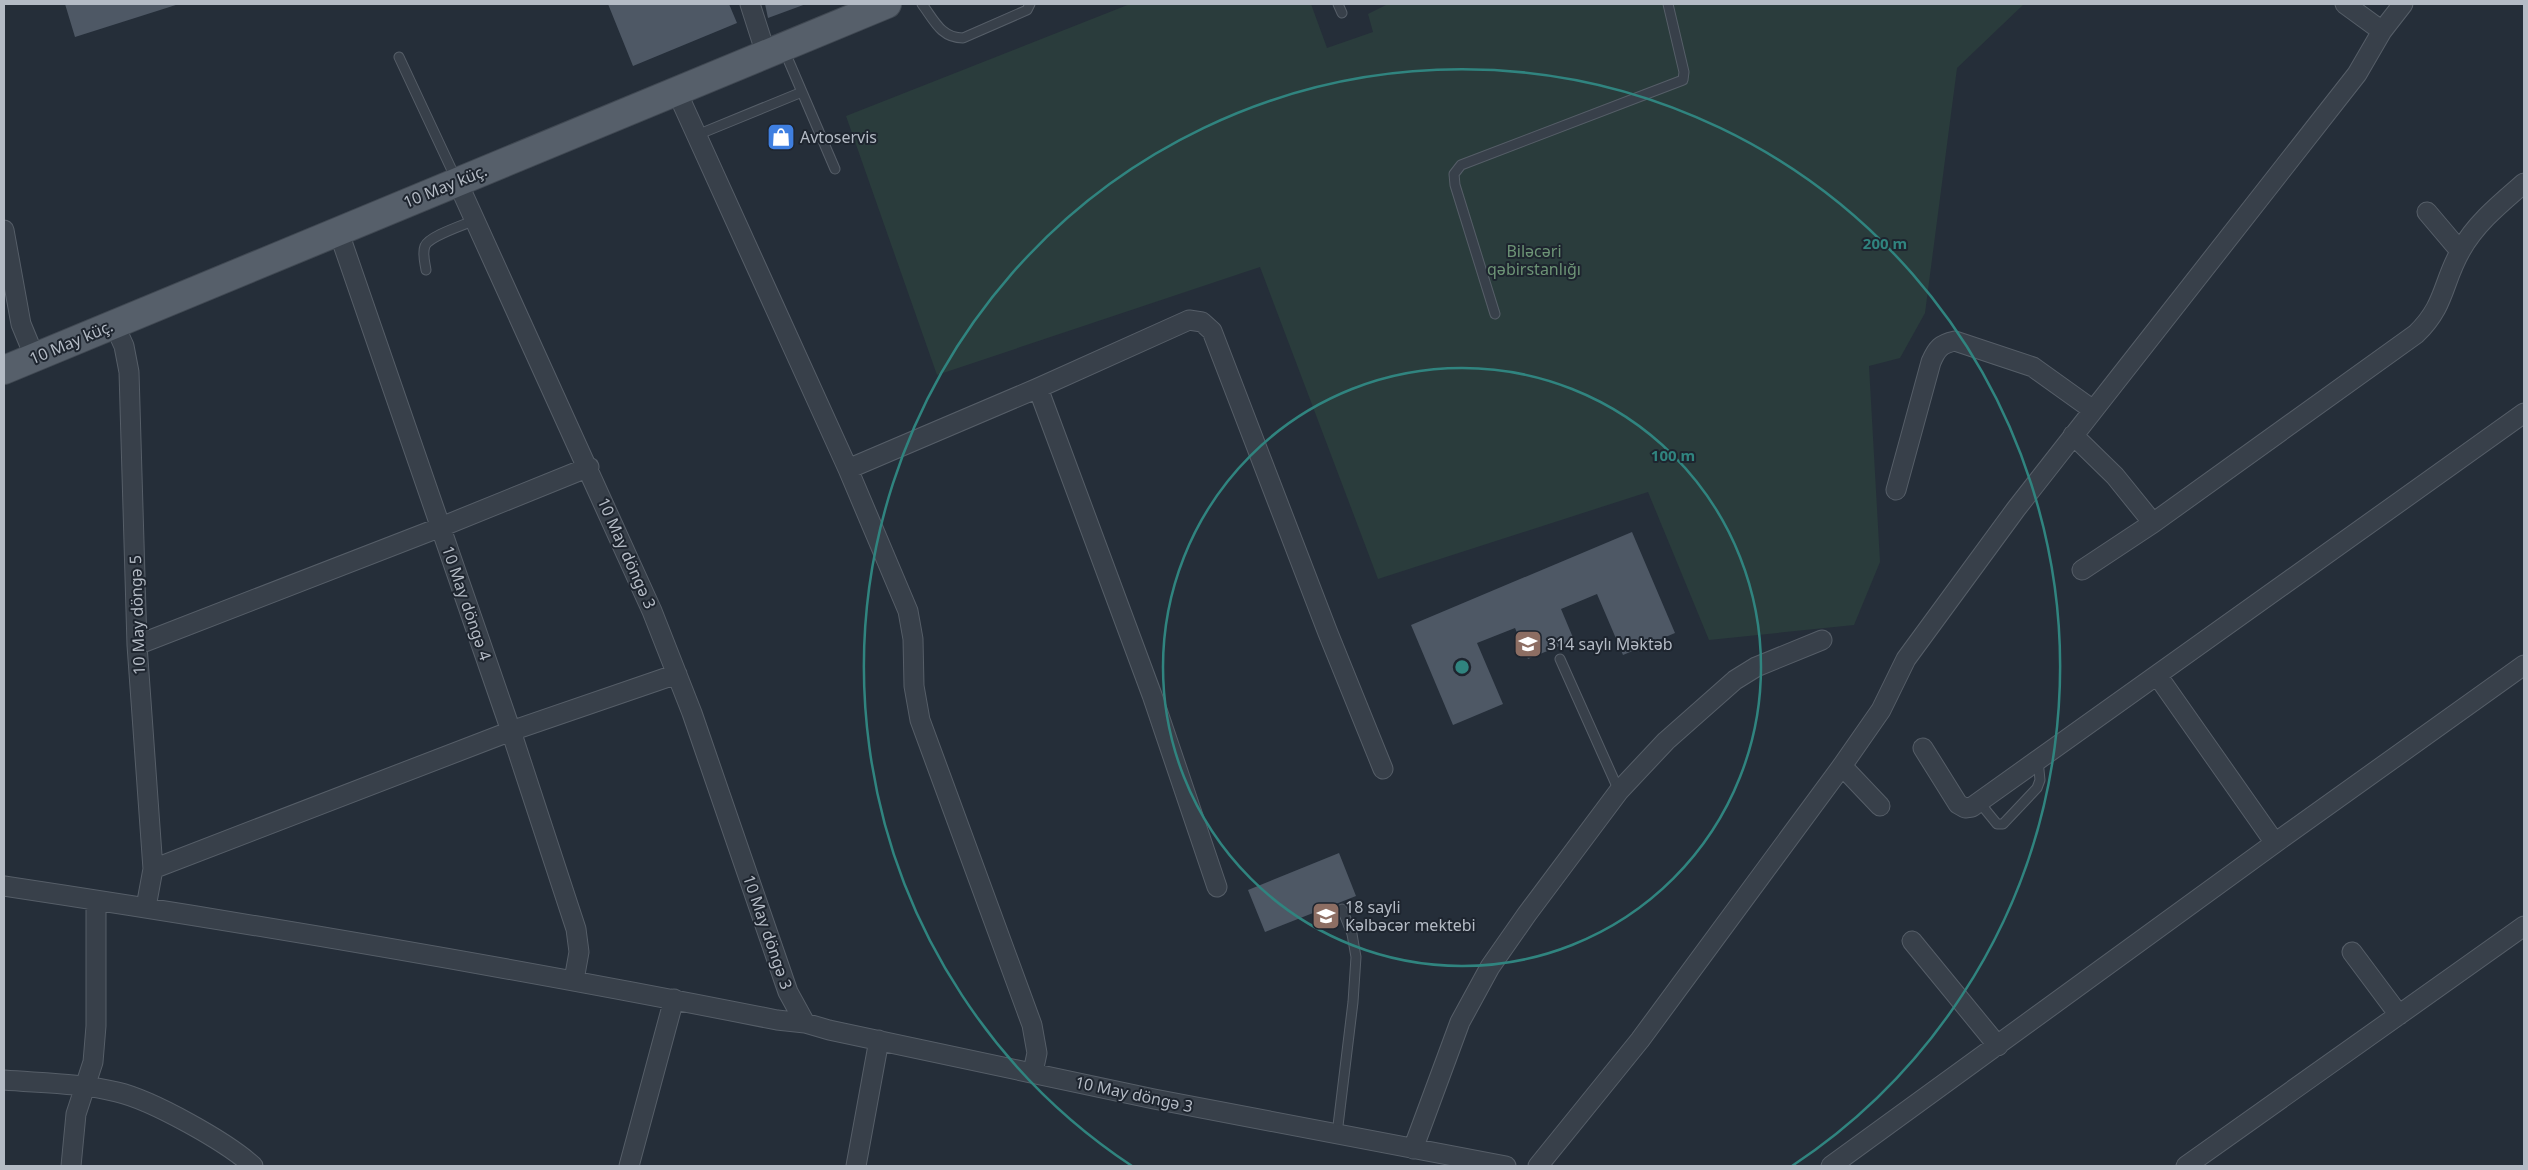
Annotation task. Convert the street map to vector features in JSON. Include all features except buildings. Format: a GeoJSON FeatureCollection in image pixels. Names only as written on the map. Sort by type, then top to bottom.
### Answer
{"type":"FeatureCollection","features":[{"type":"Feature","properties":{"kind":"main road","name":"10 May küç."},"geometry":{"type":"LineString","coordinates":[[4,370],[887,4]]}},
{"type":"Feature","properties":{"kind":"street"},"geometry":{"type":"LineString","coordinates":[[750,4],[774,51]]}},
{"type":"Feature","properties":{"kind":"street"},"geometry":{"type":"LineString","coordinates":[[2345,4],[2382,31]]}},
{"type":"Feature","properties":{"kind":"street"},"geometry":{"type":"LineString","coordinates":[[1538,1166],[1640,1040],[1842,766],[1877,716],[1906,659],[2073,435],[2156,334],[2357,74],[2382,31],[2404,4]]}},
{"type":"Feature","properties":{"kind":"street"},"geometry":{"type":"LineString","coordinates":[[677,92],[848,469],[908,611],[914,639],[914,686],[920,720],[1032,1025],[1037,1053],[1033,1072]]}},
{"type":"Feature","properties":{"kind":"street","name":"10 May döngə 3"},"geometry":{"type":"LineString","coordinates":[[457,181],[589,467],[652,611],[677,674],[788,992],[805,1023],[829,1030],[1154,1099],[1506,1166]]}},
{"type":"Feature","properties":{"kind":"street"},"geometry":{"type":"LineString","coordinates":[[2082,570],[2153,524],[2416,334],[2438,308],[2460,251],[2495,208],[2524,183]]}},
{"type":"Feature","properties":{"kind":"street"},"geometry":{"type":"LineString","coordinates":[[2427,212],[2460,251]]}},
{"type":"Feature","properties":{"kind":"street"},"geometry":{"type":"LineString","coordinates":[[4,230],[21,324],[35,358]]}},
{"type":"Feature","properties":{"kind":"street","name":"10 May döngə 4"},"geometry":{"type":"LineString","coordinates":[[338,230],[511,731],[576,929],[578,952],[574,980]]}},
{"type":"Feature","properties":{"kind":"street"},"geometry":{"type":"LineString","coordinates":[[848,469],[1038,388],[1189,320],[1202,322],[1212,331],[1328,633],[1383,769]]}},
{"type":"Feature","properties":{"kind":"street","name":"10 May döngə 5"},"geometry":{"type":"LineString","coordinates":[[114,324],[124,346],[129,372],[137,645],[153,869],[146,907]]}},
{"type":"Feature","properties":{"kind":"street"},"geometry":{"type":"LineString","coordinates":[[1896,490],[1931,362],[1936,349],[1943,344],[1955,341],[2033,367],[2093,410]]}},
{"type":"Feature","properties":{"kind":"street"},"geometry":{"type":"LineString","coordinates":[[1038,388],[1152,695],[1217,887]]}},
{"type":"Feature","properties":{"kind":"street"},"geometry":{"type":"LineString","coordinates":[[1923,748],[1958,804],[1965,808],[1972,806],[2524,414]]}},
{"type":"Feature","properties":{"kind":"street"},"geometry":{"type":"LineString","coordinates":[[2073,435],[2115,476],[2153,524]]}},
{"type":"Feature","properties":{"kind":"street"},"geometry":{"type":"LineString","coordinates":[[137,645],[441,528],[589,467]]}},
{"type":"Feature","properties":{"kind":"street"},"geometry":{"type":"LineString","coordinates":[[1413,1149],[1460,1022],[1490,967],[1527,914],[1619,792],[1666,741],[1735,680],[1756,667],[1822,640]]}},
{"type":"Feature","properties":{"kind":"street"},"geometry":{"type":"LineString","coordinates":[[1832,1166],[2275,843],[2524,665]]}},
{"type":"Feature","properties":{"kind":"street"},"geometry":{"type":"LineString","coordinates":[[153,869],[511,731],[677,674]]}},
{"type":"Feature","properties":{"kind":"street"},"geometry":{"type":"LineString","coordinates":[[2157,675],[2275,843]]}},
{"type":"Feature","properties":{"kind":"street"},"geometry":{"type":"LineString","coordinates":[[1842,766],[1880,806]]}},
{"type":"Feature","properties":{"kind":"street"},"geometry":{"type":"LineString","coordinates":[[4,886],[146,907],[574,980],[777,1020],[805,1023]]}},
{"type":"Feature","properties":{"kind":"street"},"geometry":{"type":"LineString","coordinates":[[71,1166],[76,1114],[93,1062],[96,1026],[96,900]]}},
{"type":"Feature","properties":{"kind":"street"},"geometry":{"type":"LineString","coordinates":[[2186,1166],[2524,926]]}},
{"type":"Feature","properties":{"kind":"street"},"geometry":{"type":"LineString","coordinates":[[1912,941],[1998,1046]]}},
{"type":"Feature","properties":{"kind":"street"},"geometry":{"type":"LineString","coordinates":[[2352,952],[2399,1015]]}},
{"type":"Feature","properties":{"kind":"street"},"geometry":{"type":"LineString","coordinates":[[629,1166],[674,999]]}},
{"type":"Feature","properties":{"kind":"street"},"geometry":{"type":"LineString","coordinates":[[856,1166],[879,1040]]}},
{"type":"Feature","properties":{"kind":"street"},"geometry":{"type":"LineString","coordinates":[[4,1080],[85,1087],[118,1092],[154,1106],[226,1145],[254,1166]]}},
{"type":"Feature","properties":{"kind":"lane"},"geometry":{"type":"LineString","coordinates":[[922,4],[943,33],[954,38],[963,38],[1027,10],[1030,4]]}},
{"type":"Feature","properties":{"kind":"lane"},"geometry":{"type":"LineString","coordinates":[[1338,4],[1342,13]]}},
{"type":"Feature","properties":{"kind":"lane"},"geometry":{"type":"LineString","coordinates":[[1496,314],[1454,174],[1461,165],[1683,80],[1684,72],[1668,4]]}},
{"type":"Feature","properties":{"kind":"lane"},"geometry":{"type":"LineString","coordinates":[[774,51],[802,92],[834,169]]}},
{"type":"Feature","properties":{"kind":"lane"},"geometry":{"type":"LineString","coordinates":[[399,57],[457,181]]}},
{"type":"Feature","properties":{"kind":"lane"},"geometry":{"type":"LineString","coordinates":[[697,135],[802,92]]}},
{"type":"Feature","properties":{"kind":"lane"},"geometry":{"type":"LineString","coordinates":[[426,270],[423,252],[425,244],[431,239],[475,220]]}},
{"type":"Feature","properties":{"kind":"lane"},"geometry":{"type":"LineString","coordinates":[[1560,659],[1619,792]]}},
{"type":"Feature","properties":{"kind":"lane"},"geometry":{"type":"LineString","coordinates":[[1979,802],[1997,824],[2003,824],[2037,788],[2040,780],[2038,760]]}},
{"type":"Feature","properties":{"kind":"lane"},"geometry":{"type":"LineString","coordinates":[[1336,1134],[1353,1002],[1356,957],[1352,934],[1342,909]]}},
{"type":"Feature","properties":{"kind":"green space","name":"Biləcəri qəbirstanlığı"},"geometry":{"type":"Polygon","coordinates":[[[1130,4],[1311,4],[1327,48],[1373,32],[1368,14],[1388,4],[2024,4],[1957,68],[1925,313],[1900,358],[1869,366],[1880,562],[1854,625],[1709,640],[1648,492],[1378,579],[1260,267],[937,375],[846,116],[1130,4]]]}},
{"type":"Feature","properties":{"kind":"place","name":"Avtoservis"},"geometry":{"type":"Point","coordinates":[781,137]}},
{"type":"Feature","properties":{"kind":"place","name":"314 saylı Məktəb"},"geometry":{"type":"Point","coordinates":[1528,644]}},
{"type":"Feature","properties":{"kind":"place","name":"18 sayli Kəlbəcər mektebi"},"geometry":{"type":"Point","coordinates":[1326,916]}}]}
